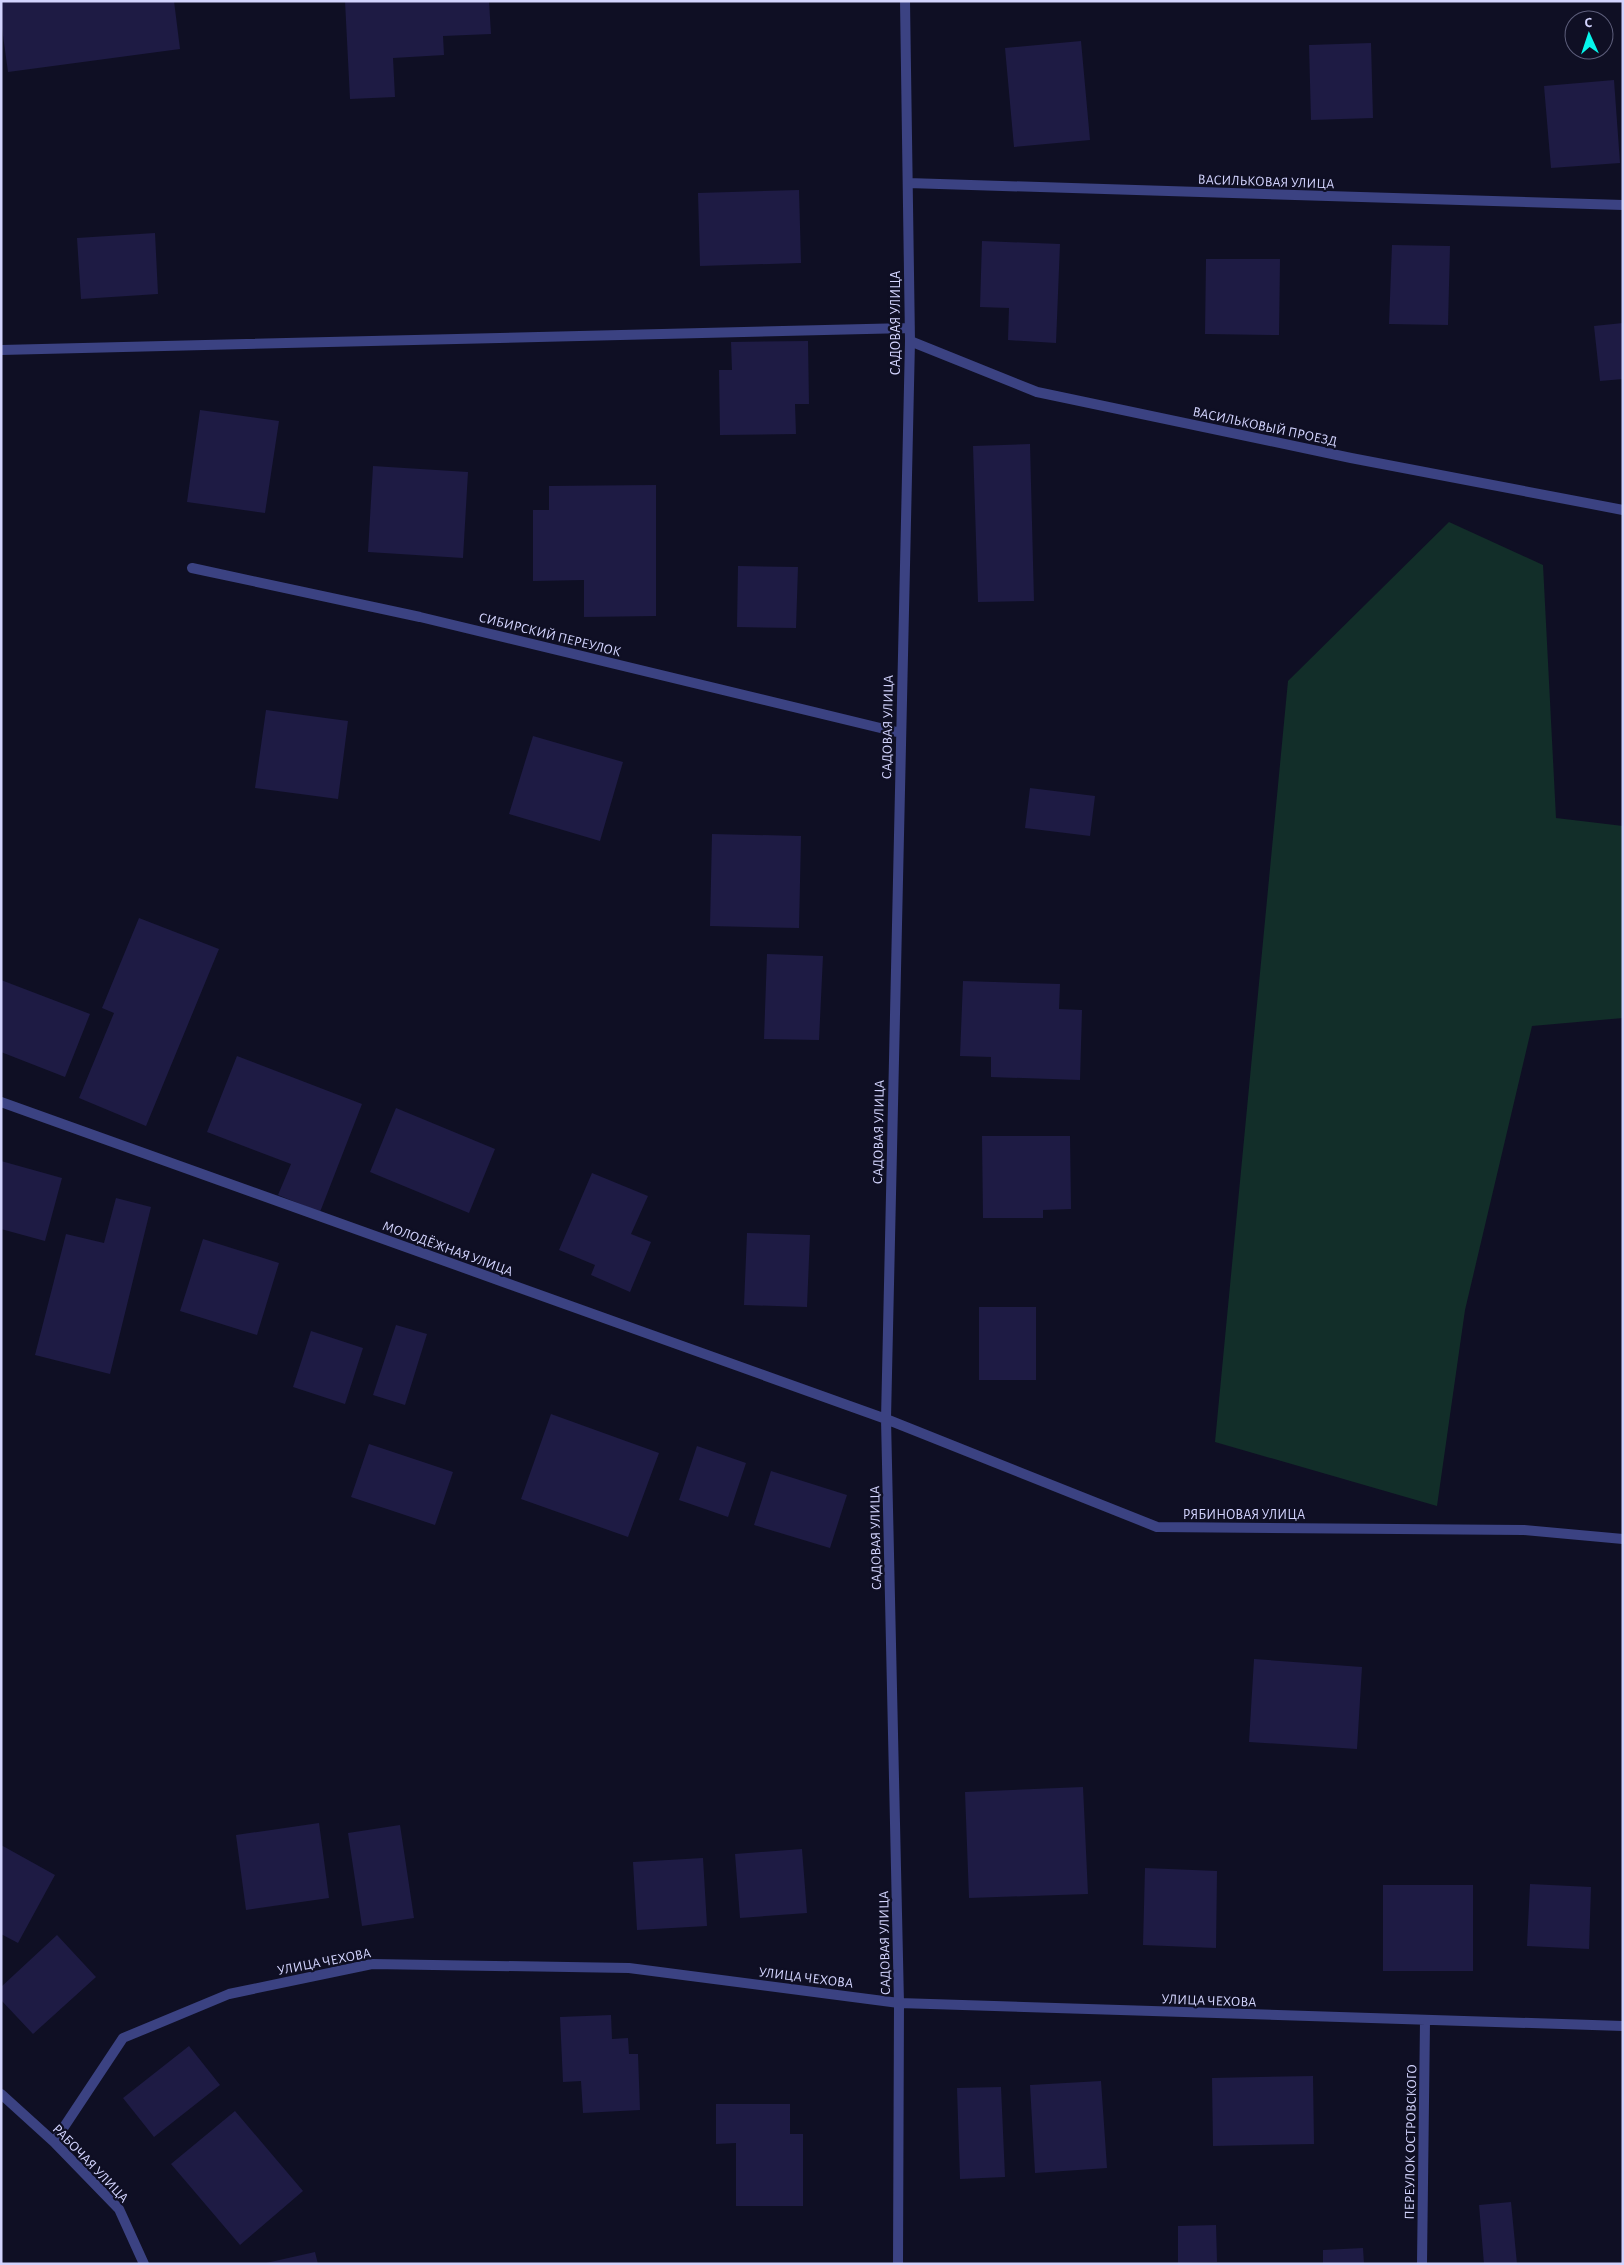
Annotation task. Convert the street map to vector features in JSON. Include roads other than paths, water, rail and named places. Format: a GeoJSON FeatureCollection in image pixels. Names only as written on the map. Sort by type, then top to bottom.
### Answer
{"type":"FeatureCollection","features":[{"type":"Feature","properties":{"kind":"street","name":"САДОВАЯ УЛИЦА"},"geometry":{"type":"LineString","coordinates":[[898,2264],[900,2003],[886,1419],[910,341],[908,328],[905,1]]}},
{"type":"Feature","properties":{"kind":"street","name":"ВАСИЛЬКОВАЯ УЛИЦА"},"geometry":{"type":"LineString","coordinates":[[908,183],[1623,205]]}},
{"type":"Feature","properties":{"kind":"street"},"geometry":{"type":"LineString","coordinates":[[1,350],[908,328]]}},
{"type":"Feature","properties":{"kind":"street","name":"ВАСИЛЬКОВЫЙ ПРОЕЗД"},"geometry":{"type":"LineString","coordinates":[[910,341],[1037,392],[1351,458],[1623,510]]}},
{"type":"Feature","properties":{"kind":"street","name":"СИБИРСКИЙ ПЕРЕУЛОК"},"geometry":{"type":"LineString","coordinates":[[192,568],[420,617],[901,733]]}},
{"type":"Feature","properties":{"kind":"street","name":"МОЛОДЁЖНАЯ УЛИЦА"},"geometry":{"type":"LineString","coordinates":[[1,1102],[886,1419]]}},
{"type":"Feature","properties":{"kind":"street","name":"РЯБИНОВАЯ УЛИЦА"},"geometry":{"type":"LineString","coordinates":[[886,1419],[1157,1527],[1524,1530],[1623,1539]]}},
{"type":"Feature","properties":{"kind":"street","name":"УЛИЦА ЧЕХОВА"},"geometry":{"type":"LineString","coordinates":[[54,2142],[123,2038],[229,1994],[372,1964],[629,1968],[900,2003],[1623,2026]]}},
{"type":"Feature","properties":{"kind":"street","name":"ПЕРЕУЛОК ОСТРОВСКОГО"},"geometry":{"type":"LineString","coordinates":[[1422,2264],[1425,2021]]}},
{"type":"Feature","properties":{"kind":"street","name":"РАБОЧАЯ УЛИЦА"},"geometry":{"type":"LineString","coordinates":[[1,2094],[54,2142],[119,2209],[144,2264]]}}]}
